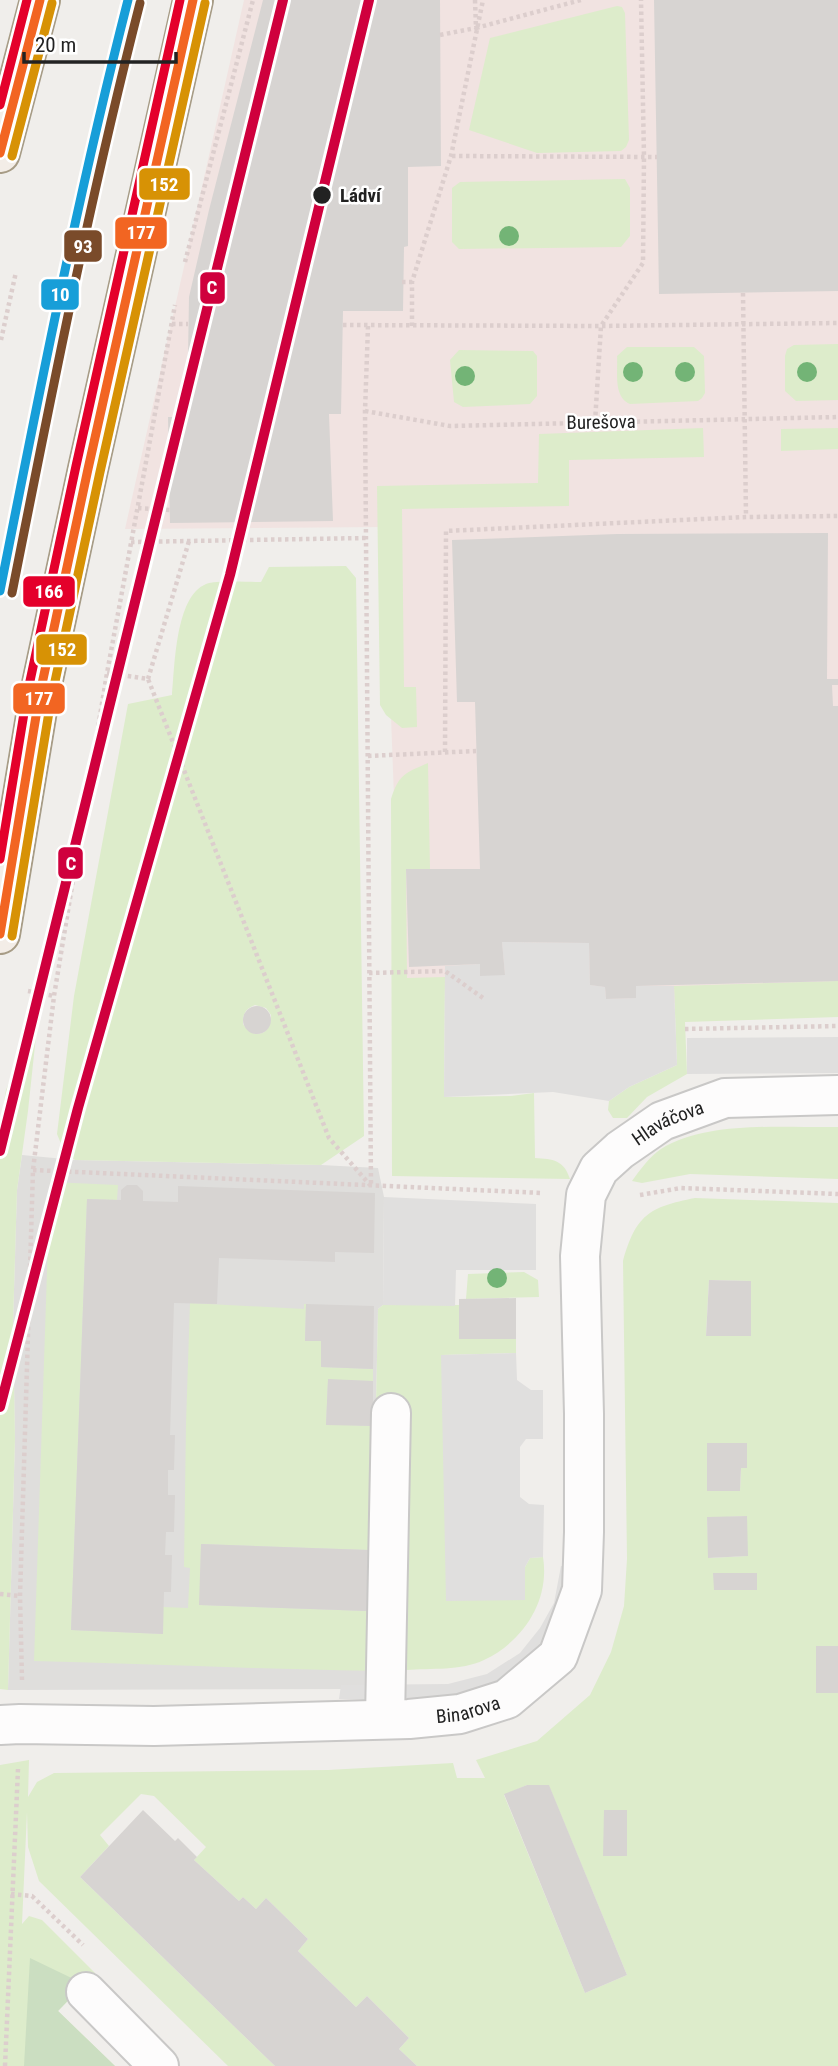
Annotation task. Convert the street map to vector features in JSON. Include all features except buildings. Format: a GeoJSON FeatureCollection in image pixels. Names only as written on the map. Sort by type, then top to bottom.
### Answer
{"type":"FeatureCollection","features":[{"type":"Feature","properties":{"kind":"main road"},"geometry":{"type":"LineString","coordinates":[[0,153],[40,0]]}},
{"type":"Feature","properties":{"kind":"main road"},"geometry":{"type":"LineString","coordinates":[[0,933],[39,698],[193,0]]}},
{"type":"Feature","properties":{"kind":"street","name":"Hlaváčova"},"geometry":{"type":"LineString","coordinates":[[580,1256],[586,1195],[600,1169],[620,1150],[662,1121],[725,1098],[838,1096]]}},
{"type":"Feature","properties":{"kind":"street","name":"Binarova"},"geometry":{"type":"LineString","coordinates":[[0,1726],[154,1726],[385,1719],[460,1714],[507,1699],[558,1656],[582,1590],[584,1440],[580,1256]]}},
{"type":"Feature","properties":{"kind":"street"},"geometry":{"type":"LineString","coordinates":[[385,1719],[391,1413]]}},
{"type":"Feature","properties":{"kind":"street"},"geometry":{"type":"LineString","coordinates":[[86,1992],[159,2066]]}},
{"type":"Feature","properties":{"kind":"path"},"geometry":{"type":"LineString","coordinates":[[183,270],[253,0]]}},
{"type":"Feature","properties":{"kind":"path"},"geometry":{"type":"LineString","coordinates":[[475,0],[476,28]]}},
{"type":"Feature","properties":{"kind":"path"},"geometry":{"type":"LineString","coordinates":[[412,326],[412,282],[451,156],[483,0]]}},
{"type":"Feature","properties":{"kind":"path"},"geometry":{"type":"LineString","coordinates":[[440,35],[581,0]]}},
{"type":"Feature","properties":{"kind":"path"},"geometry":{"type":"LineString","coordinates":[[595,422],[601,326],[643,263],[641,0]]}},
{"type":"Feature","properties":{"kind":"path"},"geometry":{"type":"LineString","coordinates":[[451,156],[657,157]]}},
{"type":"Feature","properties":{"kind":"path"},"geometry":{"type":"LineString","coordinates":[[1,340],[16,272]]}},
{"type":"Feature","properties":{"kind":"path"},"geometry":{"type":"LineString","coordinates":[[402,282],[412,282]]}},
{"type":"Feature","properties":{"kind":"path"},"geometry":{"type":"LineString","coordinates":[[743,293],[746,517]]}},
{"type":"Feature","properties":{"kind":"path"},"geometry":{"type":"LineString","coordinates":[[35,1680],[21,1680],[20,1596],[33,1170],[54,996],[107,673],[177,297]]}},
{"type":"Feature","properties":{"kind":"path"},"geometry":{"type":"LineString","coordinates":[[343,325],[838,323]]}},
{"type":"Feature","properties":{"kind":"path"},"geometry":{"type":"LineString","coordinates":[[172,324],[188,324]]}},
{"type":"Feature","properties":{"kind":"path"},"geometry":{"type":"LineString","coordinates":[[368,326],[365,411],[371,1185]]}},
{"type":"Feature","properties":{"kind":"path","name":"Burešova"},"geometry":{"type":"LineString","coordinates":[[365,411],[450,426],[838,417]]}},
{"type":"Feature","properties":{"kind":"path"},"geometry":{"type":"LineString","coordinates":[[138,508],[170,510]]}},
{"type":"Feature","properties":{"kind":"path"},"geometry":{"type":"LineString","coordinates":[[445,752],[446,531],[746,517],[838,516]]}},
{"type":"Feature","properties":{"kind":"path"},"geometry":{"type":"LineString","coordinates":[[131,542],[366,538]]}},
{"type":"Feature","properties":{"kind":"path"},"geometry":{"type":"LineString","coordinates":[[189,541],[148,678],[329,1138],[371,1185]]}},
{"type":"Feature","properties":{"kind":"path"},"geometry":{"type":"LineString","coordinates":[[107,673],[148,678]]}},
{"type":"Feature","properties":{"kind":"path"},"geometry":{"type":"LineString","coordinates":[[368,756],[476,751]]}},
{"type":"Feature","properties":{"kind":"path"},"geometry":{"type":"LineString","coordinates":[[369,973],[445,971],[483,998]]}},
{"type":"Feature","properties":{"kind":"path"},"geometry":{"type":"LineString","coordinates":[[28,991],[54,996]]}},
{"type":"Feature","properties":{"kind":"path"},"geometry":{"type":"LineString","coordinates":[[685,1029],[838,1026]]}},
{"type":"Feature","properties":{"kind":"path"},"geometry":{"type":"LineString","coordinates":[[33,1170],[546,1193]]}},
{"type":"Feature","properties":{"kind":"path"},"geometry":{"type":"LineString","coordinates":[[634,1196],[681,1188],[838,1194]]}},
{"type":"Feature","properties":{"kind":"path"},"geometry":{"type":"LineString","coordinates":[[0,1594],[20,1596]]}},
{"type":"Feature","properties":{"kind":"path"},"geometry":{"type":"LineString","coordinates":[[5,2066],[19,1766]]}},
{"type":"Feature","properties":{"kind":"path"},"geometry":{"type":"LineString","coordinates":[[11,1894],[32,1896],[106,1967],[86,1992]]}},
{"type":"Feature","properties":{"kind":"shaded area"},"geometry":{"type":"Polygon","coordinates":[[[244,0],[838,0],[838,1013],[401,987],[384,527],[125,529],[244,0]]]}},
{"type":"Feature","properties":{"kind":"shaded area"},"geometry":{"type":"Polygon","coordinates":[[[502,942],[589,943],[590,985],[605,987],[606,999],[636,998],[636,986],[674,986],[677,1065],[629,1087],[609,1101],[553,1092],[444,1097],[445,966],[480,964],[505,975],[502,942]]]}},
{"type":"Feature","properties":{"kind":"shaded area"},"geometry":{"type":"Polygon","coordinates":[[[838,1037],[838,1073],[687,1074],[687,1038],[838,1037]]]}},
{"type":"Feature","properties":{"kind":"shaded area"},"geometry":{"type":"Polygon","coordinates":[[[22,1155],[75,1160],[378,1168],[384,1197],[383,1305],[378,1309],[370,1689],[8,1690],[15,1439],[13,1324],[17,1190],[22,1155]]]}},
{"type":"Feature","properties":{"kind":"shaded area"},"geometry":{"type":"Polygon","coordinates":[[[384,1197],[536,1204],[536,1270],[456,1270],[455,1306],[383,1305],[384,1197]]]}},
{"type":"Feature","properties":{"kind":"shaded area"},"geometry":{"type":"Polygon","coordinates":[[[516,1353],[517,1380],[531,1390],[543,1390],[543,1439],[526,1439],[520,1447],[520,1497],[529,1504],[544,1505],[543,1557],[530,1558],[525,1567],[525,1600],[446,1601],[441,1355],[516,1353]]]}},
{"type":"Feature","properties":{"kind":"shaded area"},"geometry":{"type":"Polygon","coordinates":[[[561,1566],[572,1567],[541,1649],[493,1689],[445,1701],[339,1699],[341,1685],[448,1684],[487,1674],[520,1653],[540,1628],[554,1603],[561,1566]]]}},
{"type":"Feature","properties":{"kind":"green space"},"geometry":{"type":"Polygon","coordinates":[[[617,6],[622,7],[625,13],[629,140],[626,147],[621,151],[537,153],[469,130],[490,38],[617,6]]]}},
{"type":"Feature","properties":{"kind":"green space"},"geometry":{"type":"Polygon","coordinates":[[[625,179],[630,188],[630,236],[621,247],[459,249],[452,242],[452,188],[460,182],[625,179]]]}},
{"type":"Feature","properties":{"kind":"green space"},"geometry":{"type":"Polygon","coordinates":[[[838,344],[838,400],[796,401],[785,391],[787,349],[794,345],[838,344]]]}},
{"type":"Feature","properties":{"kind":"green space"},"geometry":{"type":"Polygon","coordinates":[[[627,347],[694,347],[704,356],[705,393],[702,398],[698,401],[630,404],[625,401],[619,390],[617,356],[627,347]]]}},
{"type":"Feature","properties":{"kind":"green space"},"geometry":{"type":"Polygon","coordinates":[[[459,350],[533,351],[537,356],[537,396],[530,404],[463,407],[454,402],[450,360],[459,350]]]}},
{"type":"Feature","properties":{"kind":"green space"},"geometry":{"type":"Polygon","coordinates":[[[703,428],[704,457],[569,460],[569,506],[402,509],[404,687],[416,687],[417,727],[402,728],[386,715],[380,705],[377,486],[538,483],[539,434],[703,428]]]}},
{"type":"Feature","properties":{"kind":"green space"},"geometry":{"type":"Polygon","coordinates":[[[838,428],[838,449],[781,451],[781,429],[838,428]]]}},
{"type":"Feature","properties":{"kind":"green space"},"geometry":{"type":"Polygon","coordinates":[[[346,566],[356,578],[364,1136],[321,1165],[75,1160],[64,1151],[57,1134],[74,996],[128,704],[172,695],[178,634],[182,617],[196,591],[211,583],[261,582],[269,567],[346,566]],[[255,1005],[244,1015],[243,1024],[252,1033],[262,1033],[269,1027],[271,1015],[266,1008],[255,1005]]]}},
{"type":"Feature","properties":{"kind":"green space"},"geometry":{"type":"Polygon","coordinates":[[[428,763],[430,869],[406,870],[407,978],[445,977],[444,1097],[534,1093],[535,1158],[561,1164],[570,1179],[392,1176],[391,799],[404,775],[428,763]]]}},
{"type":"Feature","properties":{"kind":"green space"},"geometry":{"type":"Polygon","coordinates":[[[838,981],[838,1017],[685,1022],[687,1074],[647,1097],[627,1118],[613,1118],[608,1110],[609,1101],[629,1087],[677,1065],[674,986],[838,981]]]}},
{"type":"Feature","properties":{"kind":"green space"},"geometry":{"type":"Polygon","coordinates":[[[39,1008],[17,1190],[13,1324],[15,1439],[8,1690],[0,1689],[0,1123],[6,1090],[39,1008]]]}},
{"type":"Feature","properties":{"kind":"green space"},"geometry":{"type":"Polygon","coordinates":[[[838,1127],[838,1179],[690,1174],[642,1183],[632,1181],[649,1159],[661,1149],[701,1133],[747,1128],[838,1127]]]}},
{"type":"Feature","properties":{"kind":"green space"},"geometry":{"type":"Polygon","coordinates":[[[50,1182],[118,1185],[117,1200],[87,1199],[71,1630],[162,1634],[163,1607],[188,1608],[190,1568],[184,1567],[190,1303],[304,1309],[306,1304],[305,1340],[321,1341],[321,1367],[373,1369],[373,1381],[328,1380],[326,1424],[373,1426],[372,1595],[378,1309],[383,1305],[459,1305],[460,1339],[516,1339],[516,1353],[441,1355],[525,1567],[530,1558],[543,1557],[542,1589],[531,1618],[511,1642],[498,1652],[466,1666],[387,1671],[34,1661],[50,1182]],[[201,1544],[200,1605],[367,1611],[369,1550],[201,1544]]]}},
{"type":"Feature","properties":{"kind":"green space"},"geometry":{"type":"Polygon","coordinates":[[[695,1198],[838,1203],[838,1646],[816,1646],[816,1693],[838,1693],[838,2066],[417,2066],[399,2049],[409,2038],[367,1996],[356,2007],[298,1951],[308,1939],[266,1898],[256,1909],[243,1897],[239,1901],[194,1860],[206,1847],[154,1796],[141,1794],[100,1835],[109,1846],[80,1877],[275,2066],[228,2066],[39,1881],[28,1847],[27,1812],[22,1924],[29,1916],[42,1920],[95,1973],[58,2011],[115,2066],[0,2066],[0,1765],[29,1760],[28,1797],[37,1782],[54,1773],[328,1770],[453,1763],[457,1778],[485,1778],[476,1760],[537,1741],[590,1695],[611,1652],[624,1606],[627,1559],[623,1261],[633,1233],[647,1216],[666,1205],[695,1198]],[[709,1280],[706,1335],[750,1336],[751,1281],[709,1280]],[[707,1443],[707,1491],[740,1491],[741,1468],[747,1467],[746,1443],[707,1443]],[[747,1516],[707,1518],[709,1558],[747,1556],[747,1516]],[[714,1573],[714,1590],[757,1590],[756,1573],[714,1573]],[[527,1785],[504,1795],[585,1993],[627,1975],[549,1786],[527,1785]],[[627,1810],[604,1856],[627,1856],[627,1810]]]}},
{"type":"Feature","properties":{"kind":"green space"},"geometry":{"type":"Polygon","coordinates":[[[524,1272],[538,1280],[539,1297],[466,1299],[468,1274],[524,1272]]]}},
{"type":"Feature","properties":{"kind":"green space"},"geometry":{"type":"Polygon","coordinates":[[[30,1958],[84,1984],[58,2011],[115,2066],[24,2066],[30,1958]]]}},
{"type":"Feature","properties":{"kind":"transit line","name":"166"},"geometry":{"type":"LineString","coordinates":[[0,105],[27,0]]}},
{"type":"Feature","properties":{"kind":"transit line","name":"177"},"geometry":{"type":"LineString","coordinates":[[0,153],[40,0]]}},
{"type":"Feature","properties":{"kind":"transit line","name":"10"},"geometry":{"type":"LineString","coordinates":[[0,591],[76,220],[128,0]]}},
{"type":"Feature","properties":{"kind":"transit line","name":"166"},"geometry":{"type":"LineString","coordinates":[[0,859],[27,695],[180,0]]}},
{"type":"Feature","properties":{"kind":"transit line","name":"177"},"geometry":{"type":"LineString","coordinates":[[0,934],[39,698],[193,0]]}},
{"type":"Feature","properties":{"kind":"transit line","name":"C"},"geometry":{"type":"LineString","coordinates":[[0,1151],[283,0]]}},
{"type":"Feature","properties":{"kind":"transit line","name":"C"},"geometry":{"type":"LineString","coordinates":[[0,1407],[78,1108],[230,575],[369,0]]}},
{"type":"Feature","properties":{"kind":"transit line","name":"152"},"geometry":{"type":"LineString","coordinates":[[12,156],[52,3]]}},
{"type":"Feature","properties":{"kind":"transit line","name":"93"},"geometry":{"type":"LineString","coordinates":[[12,593],[88,223],[140,3]]}},
{"type":"Feature","properties":{"kind":"transit line","name":"152"},"geometry":{"type":"LineString","coordinates":[[12,936],[51,700],[205,3]]}},
{"type":"Feature","properties":{"kind":"place","name":"Ládví"},"geometry":{"type":"Point","coordinates":[322,195]}}]}
